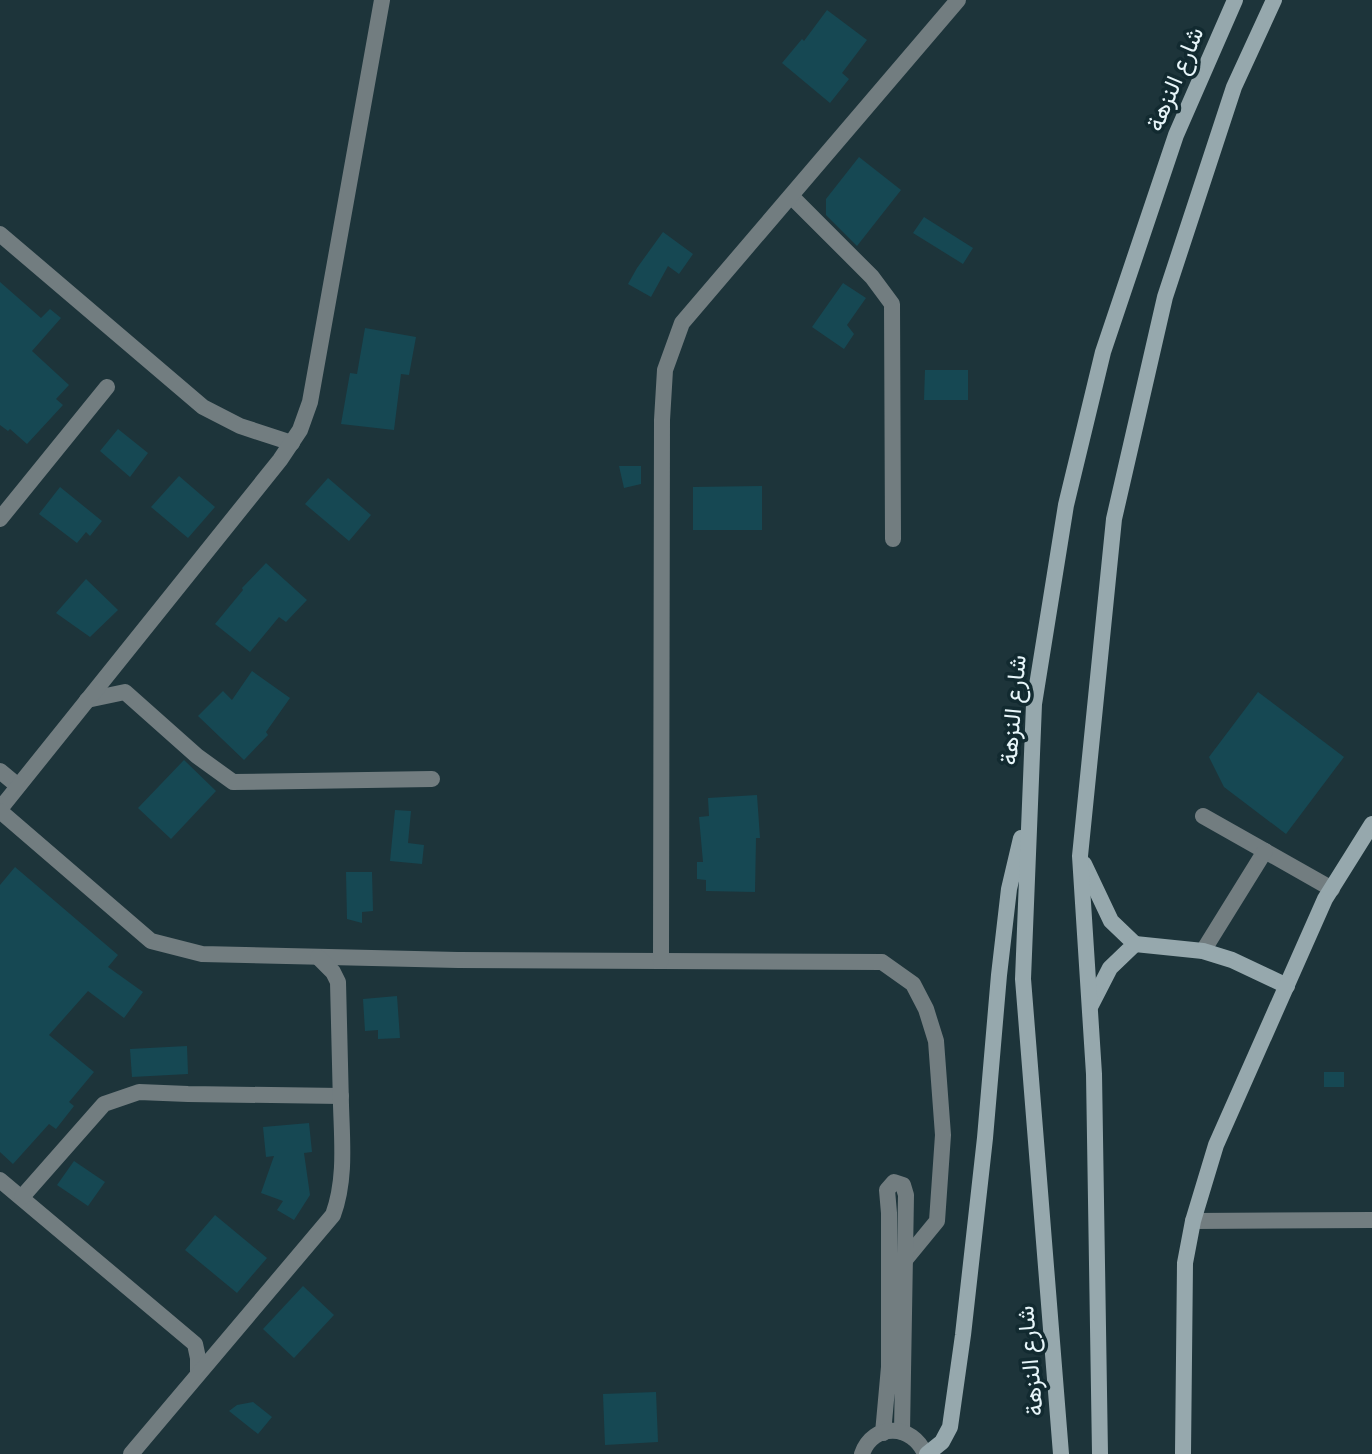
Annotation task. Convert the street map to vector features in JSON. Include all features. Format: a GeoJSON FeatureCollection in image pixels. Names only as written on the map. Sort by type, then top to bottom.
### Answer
{"type":"FeatureCollection","features":[{"type":"Feature","properties":{"kind":"main road","name":"شارع النزهة"},"geometry":{"type":"LineString","coordinates":[[1061,1454],[1023,979],[1034,704],[1066,505],[1103,352],[1176,135],[1235,0]]}},
{"type":"Feature","properties":{"kind":"main road"},"geometry":{"type":"LineString","coordinates":[[1100,1454],[1094,1074],[1080,856],[1114,519],[1165,297],[1234,87],[1274,0]]}},
{"type":"Feature","properties":{"kind":"main road"},"geometry":{"type":"LineString","coordinates":[[926,1454],[942,1442],[950,1427],[983,1153],[1009,889],[1030,798]]}},
{"type":"Feature","properties":{"kind":"main road"},"geometry":{"type":"LineString","coordinates":[[1183,1454],[1185,1263],[1193,1221],[1216,1145],[1325,899],[1372,824]]}},
{"type":"Feature","properties":{"kind":"main road"},"geometry":{"type":"LineString","coordinates":[[1080,856],[1111,921],[1135,944],[1203,951],[1232,960],[1287,986]]}},
{"type":"Feature","properties":{"kind":"main road"},"geometry":{"type":"LineString","coordinates":[[1090,1007],[1110,968],[1135,944]]}},
{"type":"Feature","properties":{"kind":"street"},"geometry":{"type":"LineString","coordinates":[[382,0],[310,402],[300,430],[280,460],[0,810],[151,941],[202,954],[882,962],[913,984],[926,1009],[936,1041],[943,1135],[937,1221],[905,1260]]}},
{"type":"Feature","properties":{"kind":"street"},"geometry":{"type":"LineString","coordinates":[[661,961],[662,420],[665,370],[682,323],[958,0]]}},
{"type":"Feature","properties":{"kind":"street"},"geometry":{"type":"LineString","coordinates":[[791,196],[872,277],[892,304],[893,539]]}},
{"type":"Feature","properties":{"kind":"street"},"geometry":{"type":"LineString","coordinates":[[0,234],[203,407],[240,426],[292,443]]}},
{"type":"Feature","properties":{"kind":"street"},"geometry":{"type":"LineString","coordinates":[[0,519],[107,387]]}},
{"type":"Feature","properties":{"kind":"street"},"geometry":{"type":"LineString","coordinates":[[119,661],[125,692],[197,756],[233,782],[432,779]]}},
{"type":"Feature","properties":{"kind":"street"},"geometry":{"type":"LineString","coordinates":[[87,700],[125,692]]}},
{"type":"Feature","properties":{"kind":"street"},"geometry":{"type":"LineString","coordinates":[[0,771],[18,786]]}},
{"type":"Feature","properties":{"kind":"street"},"geometry":{"type":"LineString","coordinates":[[1203,816],[1332,889]]}},
{"type":"Feature","properties":{"kind":"street"},"geometry":{"type":"LineString","coordinates":[[1203,951],[1265,851]]}},
{"type":"Feature","properties":{"kind":"street"},"geometry":{"type":"LineString","coordinates":[[133,1453],[333,1215],[342,1168],[338,982],[318,957]]}},
{"type":"Feature","properties":{"kind":"street"},"geometry":{"type":"LineString","coordinates":[[338,982],[348,966],[358,958]]}},
{"type":"Feature","properties":{"kind":"street"},"geometry":{"type":"LineString","coordinates":[[22,1197],[104,1104],[139,1092],[341,1096]]}},
{"type":"Feature","properties":{"kind":"street"},"geometry":{"type":"LineString","coordinates":[[0,1180],[195,1344],[198,1374]]}},
{"type":"Feature","properties":{"kind":"street"},"geometry":{"type":"LineString","coordinates":[[883,1433],[889,1367],[887,1190],[894,1182],[903,1185],[906,1195],[902,1432]]}},
{"type":"Feature","properties":{"kind":"street"},"geometry":{"type":"LineString","coordinates":[[1193,1221],[1372,1220]]}},
{"type":"Feature","properties":{"kind":"street"},"geometry":{"type":"LineString","coordinates":[[195,1344],[227,1340]]}},
{"type":"Feature","properties":{"kind":"street"},"geometry":{"type":"LineString","coordinates":[[862,1454],[871,1440],[883,1433],[902,1432],[918,1441],[926,1454]]}},
{"type":"Feature","properties":{"kind":"building"},"geometry":{"type":"Polygon","coordinates":[[[827,10],[867,40],[842,73],[849,79],[830,103],[782,63],[802,39],[804,41],[827,10]]]}},
{"type":"Feature","properties":{"kind":"building"},"geometry":{"type":"Polygon","coordinates":[[[859,157],[901,190],[857,246],[826,215],[826,199],[859,157]]]}},
{"type":"Feature","properties":{"kind":"building"},"geometry":{"type":"Polygon","coordinates":[[[924,217],[973,248],[963,264],[913,233],[924,217]]]}},
{"type":"Feature","properties":{"kind":"building"},"geometry":{"type":"Polygon","coordinates":[[[663,232],[693,254],[679,274],[668,266],[651,297],[628,284],[663,232]]]}},
{"type":"Feature","properties":{"kind":"building"},"geometry":{"type":"Polygon","coordinates":[[[0,282],[41,318],[50,309],[61,318],[32,351],[69,385],[56,399],[63,405],[27,444],[10,429],[8,431],[0,425],[0,282]]]}},
{"type":"Feature","properties":{"kind":"building"},"geometry":{"type":"Polygon","coordinates":[[[843,283],[866,298],[847,325],[854,334],[844,349],[812,327],[843,283]]]}},
{"type":"Feature","properties":{"kind":"building"},"geometry":{"type":"Polygon","coordinates":[[[365,328],[416,337],[409,375],[401,374],[394,430],[341,424],[350,373],[357,374],[365,328]]]}},
{"type":"Feature","properties":{"kind":"building"},"geometry":{"type":"Polygon","coordinates":[[[925,370],[968,370],[968,400],[924,400],[925,370]]]}},
{"type":"Feature","properties":{"kind":"building"},"geometry":{"type":"Polygon","coordinates":[[[118,429],[148,453],[130,477],[100,451],[118,429]]]}},
{"type":"Feature","properties":{"kind":"building"},"geometry":{"type":"Polygon","coordinates":[[[619,466],[641,466],[641,484],[624,488],[619,466]]]}},
{"type":"Feature","properties":{"kind":"building"},"geometry":{"type":"Polygon","coordinates":[[[179,476],[215,507],[188,538],[151,507],[179,476]]]}},
{"type":"Feature","properties":{"kind":"building"},"geometry":{"type":"Polygon","coordinates":[[[328,478],[371,515],[349,541],[305,504],[328,478]]]}},
{"type":"Feature","properties":{"kind":"building"},"geometry":{"type":"Polygon","coordinates":[[[762,486],[762,530],[693,530],[693,487],[762,486]]]}},
{"type":"Feature","properties":{"kind":"building"},"geometry":{"type":"Polygon","coordinates":[[[60,487],[102,521],[90,536],[86,532],[77,543],[39,514],[60,487]]]}},
{"type":"Feature","properties":{"kind":"building"},"geometry":{"type":"Polygon","coordinates":[[[266,563],[307,600],[286,622],[279,617],[250,652],[215,624],[266,563]]]}},
{"type":"Feature","properties":{"kind":"building"},"geometry":{"type":"Polygon","coordinates":[[[86,579],[118,610],[90,637],[56,613],[86,579]]]}},
{"type":"Feature","properties":{"kind":"building"},"geometry":{"type":"Polygon","coordinates":[[[252,671],[290,698],[266,732],[268,735],[244,760],[198,716],[223,691],[232,700],[252,671]]]}},
{"type":"Feature","properties":{"kind":"building"},"geometry":{"type":"Polygon","coordinates":[[[1258,692],[1344,757],[1286,834],[1224,787],[1209,757],[1258,692]]]}},
{"type":"Feature","properties":{"kind":"building"},"geometry":{"type":"Polygon","coordinates":[[[184,760],[216,791],[171,839],[138,808],[184,760]]]}},
{"type":"Feature","properties":{"kind":"building"},"geometry":{"type":"Polygon","coordinates":[[[757,795],[760,838],[756,838],[755,892],[706,891],[706,880],[697,879],[697,862],[703,862],[699,817],[709,816],[708,798],[757,795]]]}},
{"type":"Feature","properties":{"kind":"building"},"geometry":{"type":"Polygon","coordinates":[[[395,810],[411,811],[408,843],[424,845],[422,864],[390,861],[395,810]]]}},
{"type":"Feature","properties":{"kind":"building"},"geometry":{"type":"Polygon","coordinates":[[[15,867],[118,955],[108,967],[143,992],[124,1018],[88,991],[49,1035],[94,1072],[69,1102],[74,1106],[56,1129],[49,1124],[13,1164],[0,1152],[0,885],[15,867]]]}},
{"type":"Feature","properties":{"kind":"building"},"geometry":{"type":"Polygon","coordinates":[[[346,872],[372,872],[373,911],[362,912],[362,923],[347,919],[346,872]]]}},
{"type":"Feature","properties":{"kind":"building"},"geometry":{"type":"Polygon","coordinates":[[[397,996],[400,1038],[378,1039],[378,1030],[365,1031],[363,999],[397,996]]]}},
{"type":"Feature","properties":{"kind":"building"},"geometry":{"type":"Polygon","coordinates":[[[187,1046],[188,1074],[132,1077],[130,1049],[187,1046]]]}},
{"type":"Feature","properties":{"kind":"building"},"geometry":{"type":"Polygon","coordinates":[[[1324,1072],[1344,1072],[1344,1087],[1324,1087],[1324,1072]]]}},
{"type":"Feature","properties":{"kind":"building"},"geometry":{"type":"Polygon","coordinates":[[[309,1123],[312,1152],[304,1153],[310,1195],[294,1220],[277,1210],[283,1201],[261,1193],[274,1156],[266,1157],[263,1127],[309,1123]]]}},
{"type":"Feature","properties":{"kind":"building"},"geometry":{"type":"Polygon","coordinates":[[[74,1161],[105,1182],[88,1206],[57,1185],[74,1161]]]}},
{"type":"Feature","properties":{"kind":"building"},"geometry":{"type":"Polygon","coordinates":[[[215,1215],[267,1258],[237,1293],[185,1250],[215,1215]]]}},
{"type":"Feature","properties":{"kind":"building"},"geometry":{"type":"Polygon","coordinates":[[[303,1286],[334,1315],[294,1358],[263,1329],[303,1286]]]}},
{"type":"Feature","properties":{"kind":"building"},"geometry":{"type":"Polygon","coordinates":[[[656,1392],[658,1442],[605,1445],[603,1394],[656,1392]]]}},
{"type":"Feature","properties":{"kind":"building"},"geometry":{"type":"Polygon","coordinates":[[[253,1402],[272,1417],[258,1434],[229,1411],[237,1405],[253,1402]]]}}]}
